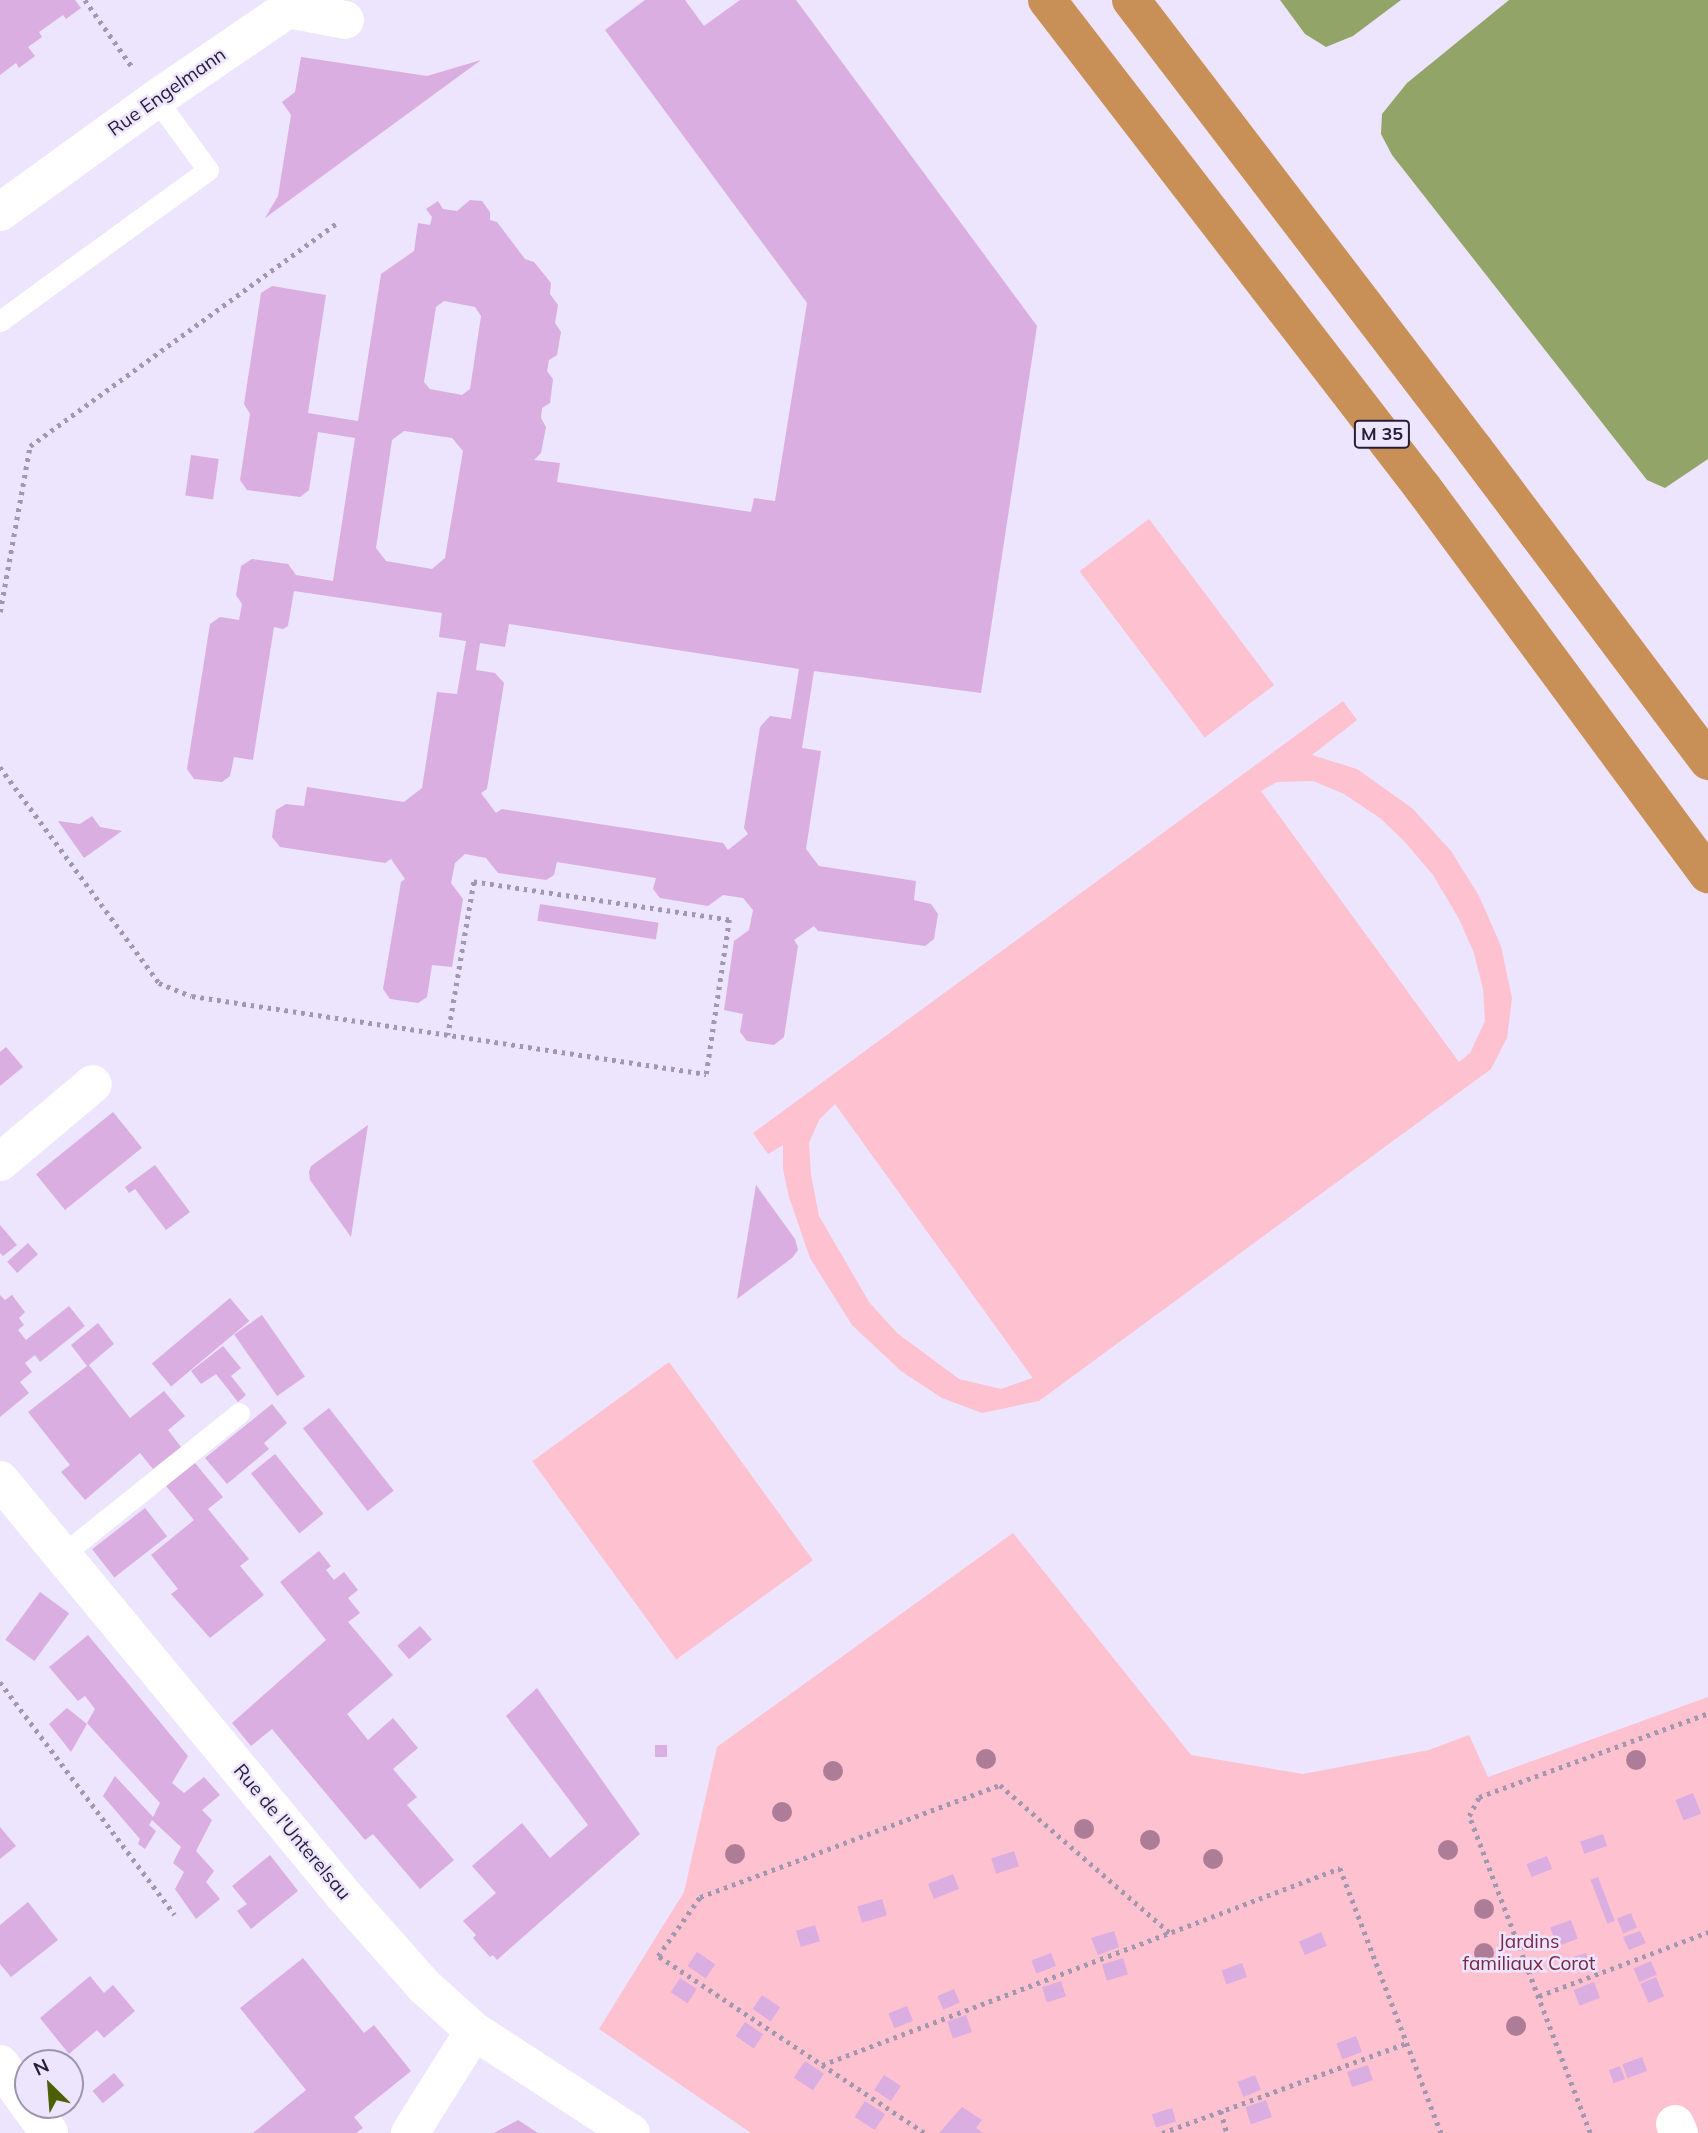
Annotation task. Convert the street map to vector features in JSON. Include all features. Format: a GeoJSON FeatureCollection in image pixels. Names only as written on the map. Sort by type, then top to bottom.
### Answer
{"type":"FeatureCollection","features":[{"type":"Feature","properties":{"kind":"highway","name":"M 35"},"geometry":{"type":"LineString","coordinates":[[1047,0],[1423,488],[1708,874]]}},
{"type":"Feature","properties":{"kind":"highway"},"geometry":{"type":"LineString","coordinates":[[1131,0],[1708,761]]}},
{"type":"Feature","properties":{"kind":"street","name":"Rue Engelmann"},"geometry":{"type":"LineString","coordinates":[[0,212],[289,4],[345,20]]}},
{"type":"Feature","properties":{"kind":"street"},"geometry":{"type":"LineString","coordinates":[[0,1162],[93,1084]]}},
{"type":"Feature","properties":{"kind":"street","name":"Rue de l'Unterelsau"},"geometry":{"type":"LineString","coordinates":[[0,1480],[346,1898],[424,1986],[474,2031],[631,2133]]}},
{"type":"Feature","properties":{"kind":"street"},"geometry":{"type":"LineString","coordinates":[[410,2133],[474,2031]]}},
{"type":"Feature","properties":{"kind":"street"},"geometry":{"type":"LineString","coordinates":[[0,2064],[14,2083]]}},
{"type":"Feature","properties":{"kind":"lane"},"geometry":{"type":"LineString","coordinates":[[0,321],[208,170],[156,99]]}},
{"type":"Feature","properties":{"kind":"lane"},"geometry":{"type":"LineString","coordinates":[[62,1555],[239,1413]]}},
{"type":"Feature","properties":{"kind":"path"},"geometry":{"type":"LineString","coordinates":[[85,0],[156,99]]}},
{"type":"Feature","properties":{"kind":"path"},"geometry":{"type":"LineString","coordinates":[[0,612],[30,446],[337,224]]}},
{"type":"Feature","properties":{"kind":"path"},"geometry":{"type":"LineString","coordinates":[[0,767],[159,983],[192,996],[448,1035],[706,1074],[729,920],[474,883],[448,1035]]}},
{"type":"Feature","properties":{"kind":"path"},"geometry":{"type":"LineString","coordinates":[[0,1682],[175,1915]]}},
{"type":"Feature","properties":{"kind":"path"},"geometry":{"type":"LineString","coordinates":[[1590,2133],[1469,1816],[1479,1797],[1708,1713]]}},
{"type":"Feature","properties":{"kind":"path"},"geometry":{"type":"LineString","coordinates":[[923,2133],[658,1956],[699,1897],[1000,1785],[1170,1933]]}},
{"type":"Feature","properties":{"kind":"path"},"geometry":{"type":"LineString","coordinates":[[822,2065],[1340,1868],[1441,2133]]}},
{"type":"Feature","properties":{"kind":"path"},"geometry":{"type":"LineString","coordinates":[[1538,1996],[1708,1932]]}},
{"type":"Feature","properties":{"kind":"path"},"geometry":{"type":"LineString","coordinates":[[1162,2133],[1407,2043]]}},
{"type":"Feature","properties":{"kind":"path"},"geometry":{"type":"LineString","coordinates":[[1221,2111],[1227,2133]]}},
{"type":"Feature","properties":{"kind":"green space"},"geometry":{"type":"Polygon","coordinates":[[[1149,519],[1274,685],[1205,737],[1080,571],[1149,519]]]}},
{"type":"Feature","properties":{"kind":"green space"},"geometry":{"type":"Polygon","coordinates":[[[1343,701],[1357,720],[1312,755],[1357,769],[1412,808],[1451,851],[1479,896],[1501,946],[1512,998],[1507,1038],[1491,1069],[1039,1401],[982,1413],[942,1398],[901,1371],[852,1325],[810,1258],[789,1197],[783,1169],[783,1145],[768,1154],[753,1133],[1343,701]],[[1313,781],[1277,782],[1261,791],[1459,1062],[1470,1053],[1485,1021],[1483,989],[1474,953],[1459,919],[1433,875],[1380,818],[1344,794],[1313,781]],[[835,1104],[819,1120],[809,1143],[811,1175],[819,1216],[869,1302],[897,1333],[959,1379],[1001,1389],[1032,1378],[1032,1377],[835,1104]]]}},
{"type":"Feature","properties":{"kind":"green space"},"geometry":{"type":"Polygon","coordinates":[[[669,1362],[813,1560],[676,1660],[532,1461],[669,1362]]]}},
{"type":"Feature","properties":{"kind":"green space","name":"Jardins familiaux Corot"},"geometry":{"type":"Polygon","coordinates":[[[1013,1533],[1191,1755],[1303,1774],[1429,1750],[1469,1735],[1488,1777],[1708,1697],[1708,2133],[751,2133],[599,2029],[684,1892],[717,1747],[1013,1533]]]}},
{"type":"Feature","properties":{"kind":"shaded area"},"geometry":{"type":"Polygon","coordinates":[[[1280,0],[1401,0],[1353,36],[1326,47],[1305,34],[1280,0]]]}},
{"type":"Feature","properties":{"kind":"shaded area"},"geometry":{"type":"Polygon","coordinates":[[[1509,0],[1708,0],[1708,459],[1665,488],[1647,480],[1392,155],[1381,134],[1382,114],[1407,83],[1509,0]]]}},
{"type":"Feature","properties":{"kind":"building"},"geometry":{"type":"Polygon","coordinates":[[[0,0],[75,0],[81,8],[66,19],[63,15],[39,32],[42,37],[28,47],[35,56],[19,68],[16,63],[0,75],[0,0]]]}},
{"type":"Feature","properties":{"kind":"building"},"geometry":{"type":"Polygon","coordinates":[[[645,0],[685,0],[704,26],[740,0],[796,0],[1037,326],[981,693],[814,671],[802,748],[821,751],[806,849],[819,866],[916,881],[914,900],[931,904],[938,914],[934,939],[925,946],[818,931],[814,926],[794,940],[798,946],[784,1037],[774,1045],[747,1041],[740,1032],[743,1014],[724,1010],[734,941],[749,930],[753,910],[743,898],[723,895],[708,906],[660,898],[653,889],[656,878],[557,862],[554,875],[546,880],[498,873],[486,858],[465,854],[455,863],[451,883],[463,899],[452,967],[432,965],[427,997],[418,1003],[390,999],[383,989],[401,882],[405,879],[391,859],[385,863],[280,847],[272,837],[276,810],[286,804],[304,806],[307,787],[404,802],[422,788],[437,692],[457,694],[466,641],[439,637],[442,613],[294,591],[288,626],[283,629],[274,627],[253,760],[234,757],[230,776],[222,782],[194,779],[187,769],[210,624],[220,617],[239,620],[242,604],[236,595],[241,566],[252,559],[288,564],[296,575],[333,581],[355,438],[318,432],[309,490],[300,497],[247,490],[240,480],[250,414],[244,404],[261,293],[272,286],[326,295],[308,413],[358,421],[381,274],[414,251],[418,223],[430,225],[432,217],[426,209],[438,201],[443,209],[457,211],[470,200],[482,201],[490,212],[490,220],[497,222],[525,259],[534,262],[551,283],[550,294],[558,305],[555,323],[561,332],[557,355],[549,360],[547,371],[553,379],[550,403],[542,408],[541,418],[546,427],[541,453],[534,460],[560,463],[557,482],[751,512],[754,498],[775,501],[807,303],[605,30],[645,0]],[[444,301],[436,307],[424,382],[430,389],[462,395],[470,389],[481,316],[475,307],[444,301]],[[404,431],[392,440],[376,548],[386,561],[432,569],[445,558],[463,451],[452,438],[404,431]],[[509,624],[505,647],[480,643],[476,670],[495,673],[504,683],[487,789],[481,793],[496,813],[502,809],[723,843],[728,850],[748,834],[744,828],[760,727],[770,716],[791,719],[799,669],[509,624]]]}},
{"type":"Feature","properties":{"kind":"building"},"geometry":{"type":"Polygon","coordinates":[[[301,57],[427,76],[481,60],[265,218],[278,196],[291,115],[282,102],[295,92],[301,57]]]}},
{"type":"Feature","properties":{"kind":"building"},"geometry":{"type":"Polygon","coordinates":[[[191,455],[219,459],[213,499],[185,496],[191,455]]]}},
{"type":"Feature","properties":{"kind":"building"},"geometry":{"type":"Polygon","coordinates":[[[92,816],[100,827],[122,831],[84,858],[58,821],[80,824],[92,816]]]}},
{"type":"Feature","properties":{"kind":"building"},"geometry":{"type":"Polygon","coordinates":[[[540,904],[659,923],[656,940],[537,921],[540,904]]]}},
{"type":"Feature","properties":{"kind":"building"},"geometry":{"type":"Polygon","coordinates":[[[6,1047],[23,1067],[0,1086],[0,1052],[6,1047]]]}},
{"type":"Feature","properties":{"kind":"building"},"geometry":{"type":"Polygon","coordinates":[[[113,1112],[142,1148],[65,1210],[36,1174],[113,1112]]]}},
{"type":"Feature","properties":{"kind":"building"},"geometry":{"type":"Polygon","coordinates":[[[368,1125],[351,1237],[310,1180],[309,1172],[311,1166],[368,1125]]]}},
{"type":"Feature","properties":{"kind":"building"},"geometry":{"type":"Polygon","coordinates":[[[155,1165],[190,1212],[166,1230],[135,1189],[129,1193],[125,1187],[155,1165]]]}},
{"type":"Feature","properties":{"kind":"building"},"geometry":{"type":"Polygon","coordinates":[[[756,1185],[795,1239],[798,1250],[792,1258],[737,1299],[756,1185]]]}},
{"type":"Feature","properties":{"kind":"building"},"geometry":{"type":"Polygon","coordinates":[[[0,1225],[17,1245],[3,1256],[0,1253],[0,1225]]]}},
{"type":"Feature","properties":{"kind":"building"},"geometry":{"type":"Polygon","coordinates":[[[28,1243],[38,1254],[17,1273],[7,1262],[28,1243]]]}},
{"type":"Feature","properties":{"kind":"building"},"geometry":{"type":"Polygon","coordinates":[[[0,1295],[5,1300],[12,1295],[25,1312],[19,1318],[24,1325],[18,1330],[26,1340],[69,1306],[85,1326],[40,1362],[35,1355],[25,1363],[32,1372],[20,1382],[29,1393],[0,1417],[0,1295]]]}},
{"type":"Feature","properties":{"kind":"building"},"geometry":{"type":"Polygon","coordinates":[[[230,1298],[249,1321],[171,1387],[152,1364],[230,1298]]]}},
{"type":"Feature","properties":{"kind":"building"},"geometry":{"type":"Polygon","coordinates":[[[262,1315],[305,1376],[277,1396],[234,1335],[262,1315]]]}},
{"type":"Feature","properties":{"kind":"building"},"geometry":{"type":"Polygon","coordinates":[[[98,1323],[114,1344],[89,1365],[130,1418],[164,1391],[185,1416],[168,1430],[181,1447],[153,1469],[140,1453],[85,1500],[61,1472],[70,1465],[28,1412],[87,1366],[71,1345],[98,1323]]]}},
{"type":"Feature","properties":{"kind":"building"},"geometry":{"type":"Polygon","coordinates":[[[223,1346],[241,1368],[231,1376],[246,1395],[238,1402],[216,1374],[201,1384],[191,1371],[223,1346]]]}},
{"type":"Feature","properties":{"kind":"building"},"geometry":{"type":"Polygon","coordinates":[[[272,1404],[287,1423],[264,1443],[269,1449],[227,1484],[205,1458],[272,1404]]]}},
{"type":"Feature","properties":{"kind":"building"},"geometry":{"type":"Polygon","coordinates":[[[329,1408],[394,1491],[368,1511],[303,1428],[329,1408]]]}},
{"type":"Feature","properties":{"kind":"building"},"geometry":{"type":"Polygon","coordinates":[[[275,1454],[323,1514],[299,1533],[251,1474],[275,1454]]]}},
{"type":"Feature","properties":{"kind":"building"},"geometry":{"type":"Polygon","coordinates":[[[195,1463],[223,1497],[208,1509],[249,1559],[240,1566],[264,1595],[210,1638],[171,1594],[178,1589],[151,1555],[194,1520],[166,1486],[195,1463]]]}},
{"type":"Feature","properties":{"kind":"building"},"geometry":{"type":"Polygon","coordinates":[[[145,1508],[167,1536],[114,1578],[92,1549],[145,1508]]]}},
{"type":"Feature","properties":{"kind":"building"},"geometry":{"type":"Polygon","coordinates":[[[319,1551],[331,1566],[326,1570],[334,1580],[344,1572],[358,1590],[348,1598],[360,1613],[348,1622],[393,1675],[347,1714],[368,1740],[393,1718],[418,1748],[393,1769],[417,1797],[407,1805],[454,1860],[420,1889],[373,1834],[365,1840],[272,1729],[251,1746],[232,1723],[326,1640],[280,1582],[319,1551]]]}},
{"type":"Feature","properties":{"kind":"building"},"geometry":{"type":"Polygon","coordinates":[[[40,1592],[69,1613],[34,1661],[5,1640],[40,1592]]]}},
{"type":"Feature","properties":{"kind":"building"},"geometry":{"type":"Polygon","coordinates":[[[420,1626],[432,1640],[409,1659],[397,1646],[420,1626]]]}},
{"type":"Feature","properties":{"kind":"building"},"geometry":{"type":"Polygon","coordinates":[[[88,1635],[188,1756],[172,1783],[184,1793],[204,1777],[220,1795],[202,1810],[212,1820],[196,1851],[214,1871],[206,1882],[220,1899],[196,1919],[175,1889],[184,1872],[173,1863],[181,1847],[152,1820],[149,1825],[156,1831],[145,1849],[138,1844],[140,1839],[103,1796],[115,1776],[153,1817],[160,1803],[87,1723],[95,1709],[85,1696],[78,1701],[49,1667],[88,1635]]]}},
{"type":"Feature","properties":{"kind":"building"},"geometry":{"type":"Polygon","coordinates":[[[537,1688],[640,1834],[497,1960],[493,1955],[490,1957],[473,1938],[476,1935],[463,1921],[496,1893],[472,1866],[522,1823],[550,1858],[588,1825],[506,1716],[537,1688]]]}},
{"type":"Feature","properties":{"kind":"building"},"geometry":{"type":"Polygon","coordinates":[[[67,1708],[87,1724],[71,1752],[49,1724],[67,1708]]]}},
{"type":"Feature","properties":{"kind":"building"},"geometry":{"type":"Polygon","coordinates":[[[655,1745],[667,1745],[667,1757],[655,1757],[655,1745]]]}},
{"type":"Feature","properties":{"kind":"building"},"geometry":{"type":"Polygon","coordinates":[[[1693,1793],[1701,1813],[1684,1821],[1675,1800],[1693,1793]]]}},
{"type":"Feature","properties":{"kind":"building"},"geometry":{"type":"Polygon","coordinates":[[[0,1827],[16,1846],[0,1859],[0,1827]]]}},
{"type":"Feature","properties":{"kind":"building"},"geometry":{"type":"Polygon","coordinates":[[[1603,1834],[1607,1846],[1584,1854],[1580,1841],[1603,1834]]]}},
{"type":"Feature","properties":{"kind":"building"},"geometry":{"type":"Polygon","coordinates":[[[1014,1851],[1019,1866],[996,1874],[991,1858],[1014,1851]]]}},
{"type":"Feature","properties":{"kind":"building"},"geometry":{"type":"Polygon","coordinates":[[[270,1855],[298,1891],[251,1929],[237,1911],[247,1904],[232,1886],[270,1855]]]}},
{"type":"Feature","properties":{"kind":"building"},"geometry":{"type":"Polygon","coordinates":[[[1547,1856],[1552,1869],[1531,1877],[1526,1864],[1547,1856]]]}},
{"type":"Feature","properties":{"kind":"building"},"geometry":{"type":"Polygon","coordinates":[[[953,1874],[959,1889],[934,1899],[928,1884],[953,1874]]]}},
{"type":"Feature","properties":{"kind":"building"},"geometry":{"type":"Polygon","coordinates":[[[1598,1877],[1615,1921],[1607,1924],[1591,1880],[1598,1877]]]}},
{"type":"Feature","properties":{"kind":"building"},"geometry":{"type":"Polygon","coordinates":[[[882,1899],[887,1915],[862,1923],[857,1907],[882,1899]]]}},
{"type":"Feature","properties":{"kind":"building"},"geometry":{"type":"Polygon","coordinates":[[[28,1902],[58,1940],[11,1977],[0,1964],[0,1925],[28,1902]]]}},
{"type":"Feature","properties":{"kind":"building"},"geometry":{"type":"Polygon","coordinates":[[[1631,1913],[1637,1928],[1623,1933],[1617,1919],[1631,1913]]]}},
{"type":"Feature","properties":{"kind":"building"},"geometry":{"type":"Polygon","coordinates":[[[1571,1920],[1578,1939],[1557,1946],[1550,1928],[1571,1920]]]}},
{"type":"Feature","properties":{"kind":"building"},"geometry":{"type":"Polygon","coordinates":[[[815,1925],[820,1941],[801,1947],[796,1931],[815,1925]]]}},
{"type":"Feature","properties":{"kind":"building"},"geometry":{"type":"Polygon","coordinates":[[[1114,1931],[1119,1947],[1098,1955],[1091,1938],[1114,1931]]]}},
{"type":"Feature","properties":{"kind":"building"},"geometry":{"type":"Polygon","coordinates":[[[1640,1931],[1646,1943],[1629,1950],[1623,1937],[1640,1931]]]}},
{"type":"Feature","properties":{"kind":"building"},"geometry":{"type":"Polygon","coordinates":[[[1321,1932],[1327,1946],[1305,1955],[1299,1941],[1321,1932]]]}},
{"type":"Feature","properties":{"kind":"building"},"geometry":{"type":"Polygon","coordinates":[[[697,1952],[715,1964],[706,1978],[687,1966],[697,1952]]]}},
{"type":"Feature","properties":{"kind":"building"},"geometry":{"type":"Polygon","coordinates":[[[1051,1953],[1056,1966],[1036,1974],[1031,1961],[1051,1953]]]}},
{"type":"Feature","properties":{"kind":"building"},"geometry":{"type":"Polygon","coordinates":[[[1586,1953],[1590,1966],[1569,1973],[1565,1959],[1586,1953]]]}},
{"type":"Feature","properties":{"kind":"building"},"geometry":{"type":"Polygon","coordinates":[[[303,1958],[364,2033],[374,2025],[411,2071],[354,2117],[363,2128],[356,2133],[253,2133],[306,2090],[240,2008],[303,1958]]]}},
{"type":"Feature","properties":{"kind":"building"},"geometry":{"type":"Polygon","coordinates":[[[1123,1958],[1128,1974],[1107,1981],[1102,1964],[1123,1958]]]}},
{"type":"Feature","properties":{"kind":"building"},"geometry":{"type":"Polygon","coordinates":[[[1651,1961],[1657,1975],[1639,1982],[1634,1968],[1651,1961]]]}},
{"type":"Feature","properties":{"kind":"building"},"geometry":{"type":"Polygon","coordinates":[[[1242,1963],[1247,1977],[1226,1985],[1221,1971],[1242,1963]]]}},
{"type":"Feature","properties":{"kind":"building"},"geometry":{"type":"Polygon","coordinates":[[[90,1976],[104,1993],[113,1985],[135,2011],[104,2038],[97,2030],[75,2049],[65,2049],[40,2018],[90,1976]]]}},
{"type":"Feature","properties":{"kind":"building"},"geometry":{"type":"Polygon","coordinates":[[[1656,1977],[1664,1996],[1649,2003],[1640,1984],[1656,1977]]]}},
{"type":"Feature","properties":{"kind":"building"},"geometry":{"type":"Polygon","coordinates":[[[680,1978],[697,1989],[688,2003],[671,1992],[680,1978]]]}},
{"type":"Feature","properties":{"kind":"building"},"geometry":{"type":"Polygon","coordinates":[[[1061,1981],[1066,1996],[1047,2002],[1042,1987],[1061,1981]]]}},
{"type":"Feature","properties":{"kind":"building"},"geometry":{"type":"Polygon","coordinates":[[[1594,1982],[1600,1998],[1580,2006],[1573,1990],[1594,1982]]]}},
{"type":"Feature","properties":{"kind":"building"},"geometry":{"type":"Polygon","coordinates":[[[954,1989],[960,2003],[943,2010],[937,1996],[954,1989]]]}},
{"type":"Feature","properties":{"kind":"building"},"geometry":{"type":"Polygon","coordinates":[[[762,1995],[780,2007],[771,2021],[752,2009],[762,1995]]]}},
{"type":"Feature","properties":{"kind":"building"},"geometry":{"type":"Polygon","coordinates":[[[907,2006],[913,2021],[894,2028],[888,2013],[907,2006]]]}},
{"type":"Feature","properties":{"kind":"building"},"geometry":{"type":"Polygon","coordinates":[[[966,2015],[972,2032],[953,2039],[947,2022],[966,2015]]]}},
{"type":"Feature","properties":{"kind":"building"},"geometry":{"type":"Polygon","coordinates":[[[745,2022],[763,2034],[754,2048],[735,2036],[745,2022]]]}},
{"type":"Feature","properties":{"kind":"building"},"geometry":{"type":"Polygon","coordinates":[[[1356,2036],[1362,2052],[1342,2059],[1336,2044],[1356,2036]]]}},
{"type":"Feature","properties":{"kind":"building"},"geometry":{"type":"Polygon","coordinates":[[[1642,2057],[1647,2071],[1627,2078],[1622,2064],[1642,2057]]]}},
{"type":"Feature","properties":{"kind":"building"},"geometry":{"type":"Polygon","coordinates":[[[805,2061],[824,2074],[813,2090],[794,2078],[805,2061]]]}},
{"type":"Feature","properties":{"kind":"building"},"geometry":{"type":"Polygon","coordinates":[[[1368,2065],[1373,2080],[1352,2087],[1347,2072],[1368,2065]]]}},
{"type":"Feature","properties":{"kind":"building"},"geometry":{"type":"Polygon","coordinates":[[[1620,2066],[1625,2079],[1614,2083],[1609,2070],[1620,2066]]]}},
{"type":"Feature","properties":{"kind":"building"},"geometry":{"type":"Polygon","coordinates":[[[114,2073],[124,2085],[103,2103],[93,2091],[114,2073]]]}},
{"type":"Feature","properties":{"kind":"building"},"geometry":{"type":"Polygon","coordinates":[[[884,2075],[901,2086],[891,2101],[874,2090],[884,2075]]]}},
{"type":"Feature","properties":{"kind":"building"},"geometry":{"type":"Polygon","coordinates":[[[1255,2075],[1261,2090],[1243,2097],[1237,2082],[1255,2075]]]}},
{"type":"Feature","properties":{"kind":"building"},"geometry":{"type":"Polygon","coordinates":[[[1266,2100],[1272,2117],[1251,2124],[1245,2107],[1266,2100]]]}},
{"type":"Feature","properties":{"kind":"building"},"geometry":{"type":"Polygon","coordinates":[[[865,2101],[885,2114],[875,2130],[855,2117],[865,2101]]]}},
{"type":"Feature","properties":{"kind":"building"},"geometry":{"type":"Polygon","coordinates":[[[962,2107],[982,2120],[976,2128],[983,2133],[939,2133],[962,2107]]]}},
{"type":"Feature","properties":{"kind":"building"},"geometry":{"type":"Polygon","coordinates":[[[1172,2108],[1176,2121],[1156,2128],[1152,2114],[1172,2108]]]}},
{"type":"Feature","properties":{"kind":"building"},"geometry":{"type":"Polygon","coordinates":[[[518,2120],[538,2133],[494,2133],[518,2120]]]}}]}
